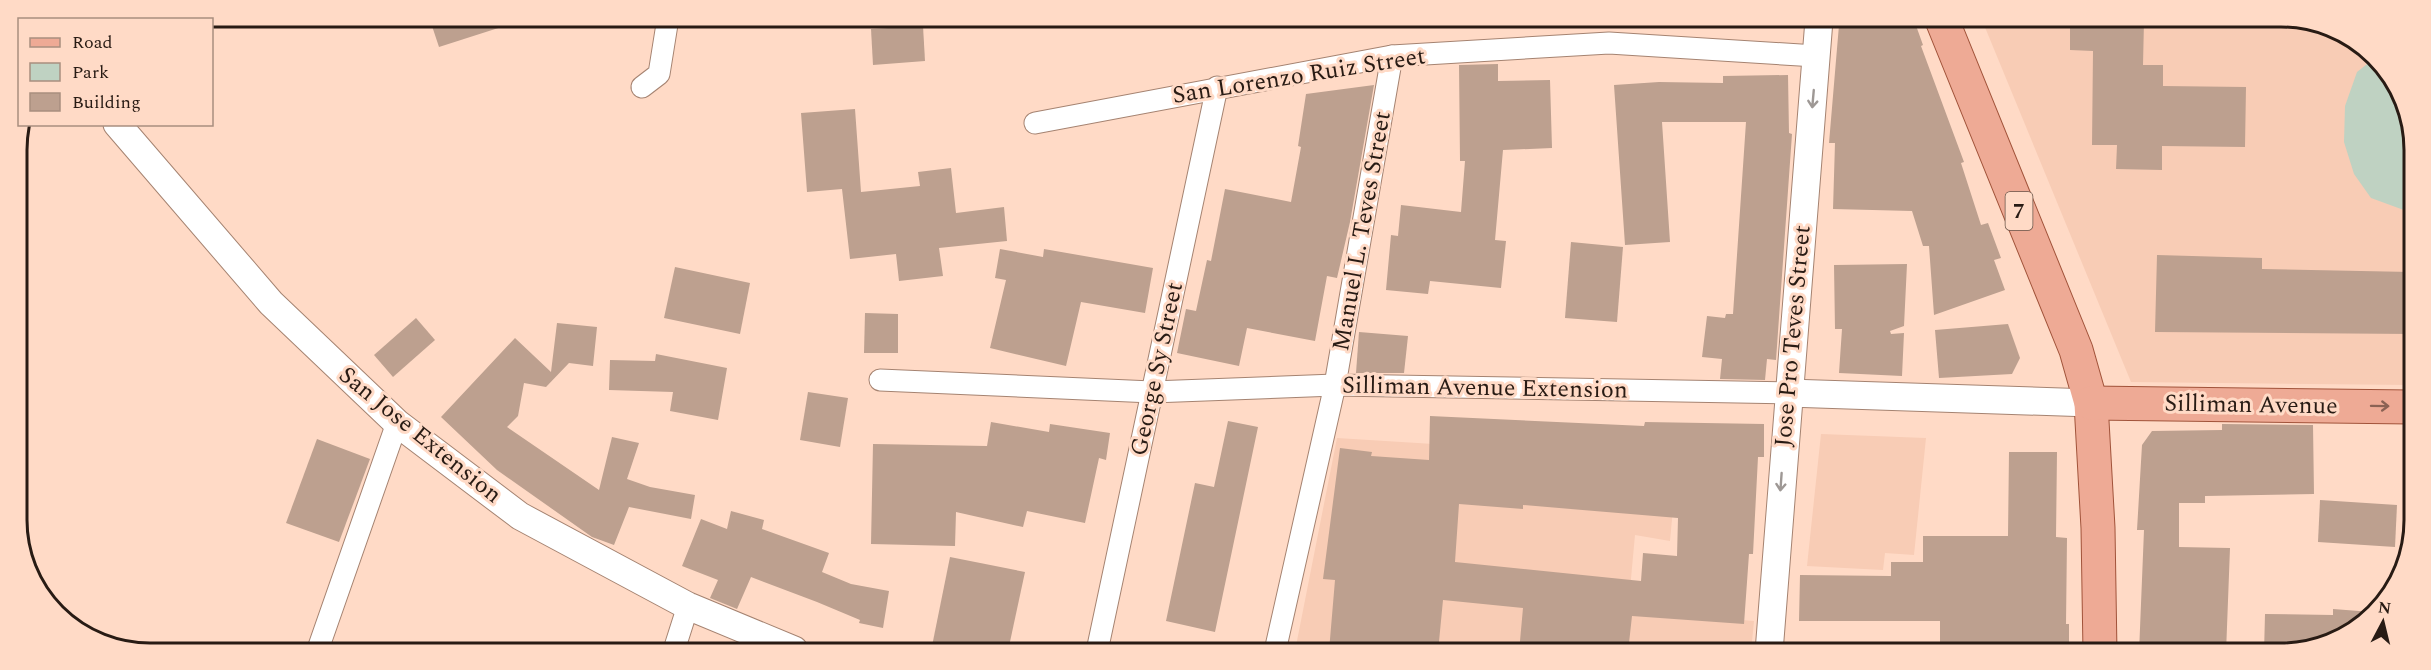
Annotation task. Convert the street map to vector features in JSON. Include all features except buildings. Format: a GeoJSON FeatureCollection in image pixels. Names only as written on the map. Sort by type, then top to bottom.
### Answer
{"type":"FeatureCollection","features":[{"type":"Feature","properties":{"kind":"main road","name":"7"},"geometry":{"type":"LineString","coordinates":[[1945,27],[2076,350],[2091,403],[2098,528],[2100,643]]}},
{"type":"Feature","properties":{"kind":"main road","name":"Silliman Avenue"},"geometry":{"type":"LineString","coordinates":[[2091,403],[2404,407]]}},
{"type":"Feature","properties":{"kind":"street"},"geometry":{"type":"LineString","coordinates":[[642,87],[659,75],[667,27]]}},
{"type":"Feature","properties":{"kind":"street","name":"Jose Pro Teves Street"},"geometry":{"type":"LineString","coordinates":[[1770,643],[1818,27]]}},
{"type":"Feature","properties":{"kind":"street","name":"San Lorenzo Ruiz Street"},"geometry":{"type":"LineString","coordinates":[[1035,123],[1217,87],[1392,56],[1609,43],[1816,56]]}},
{"type":"Feature","properties":{"kind":"street","name":"Manuel L. Teves Street"},"geometry":{"type":"LineString","coordinates":[[1277,643],[1335,386],[1392,56]]}},
{"type":"Feature","properties":{"kind":"street","name":"George Sy Street"},"geometry":{"type":"LineString","coordinates":[[1099,643],[1217,87]]}},
{"type":"Feature","properties":{"kind":"street","name":"San Jose Extension"},"geometry":{"type":"LineString","coordinates":[[119,126],[270,303],[398,423],[520,516],[688,606],[777,643]]}},
{"type":"Feature","properties":{"kind":"street","name":"Silliman Avenue Extension"},"geometry":{"type":"LineString","coordinates":[[880,380],[1152,392],[1335,386],[1788,393],[2091,403]]}},
{"type":"Feature","properties":{"kind":"street"},"geometry":{"type":"LineString","coordinates":[[320,643],[398,423]]}},
{"type":"Feature","properties":{"kind":"street"},"geometry":{"type":"LineString","coordinates":[[676,643],[688,606]]}},
{"type":"Feature","properties":{"kind":"shaded area"},"geometry":{"type":"Polygon","coordinates":[[[1985,27],[2297,28],[2335,40],[2356,52],[2379,75],[2395,103],[2402,126],[2404,150],[2404,385],[2131,382],[1985,27]]]}},
{"type":"Feature","properties":{"kind":"shaded area"},"geometry":{"type":"Polygon","coordinates":[[[1821,434],[1926,438],[1914,555],[1885,553],[1883,570],[1807,566],[1821,434]]]}},
{"type":"Feature","properties":{"kind":"shaded area"},"geometry":{"type":"Polygon","coordinates":[[[1337,438],[1532,450],[1677,465],[1670,541],[1635,535],[1628,611],[1754,621],[1752,643],[1297,643],[1337,438]]]}},
{"type":"Feature","properties":{"kind":"green space"},"geometry":{"type":"Polygon","coordinates":[[[2368,63],[2379,75],[2395,103],[2403,134],[2404,210],[2371,198],[2354,174],[2344,142],[2345,106],[2357,72],[2368,63]]]}}]}
